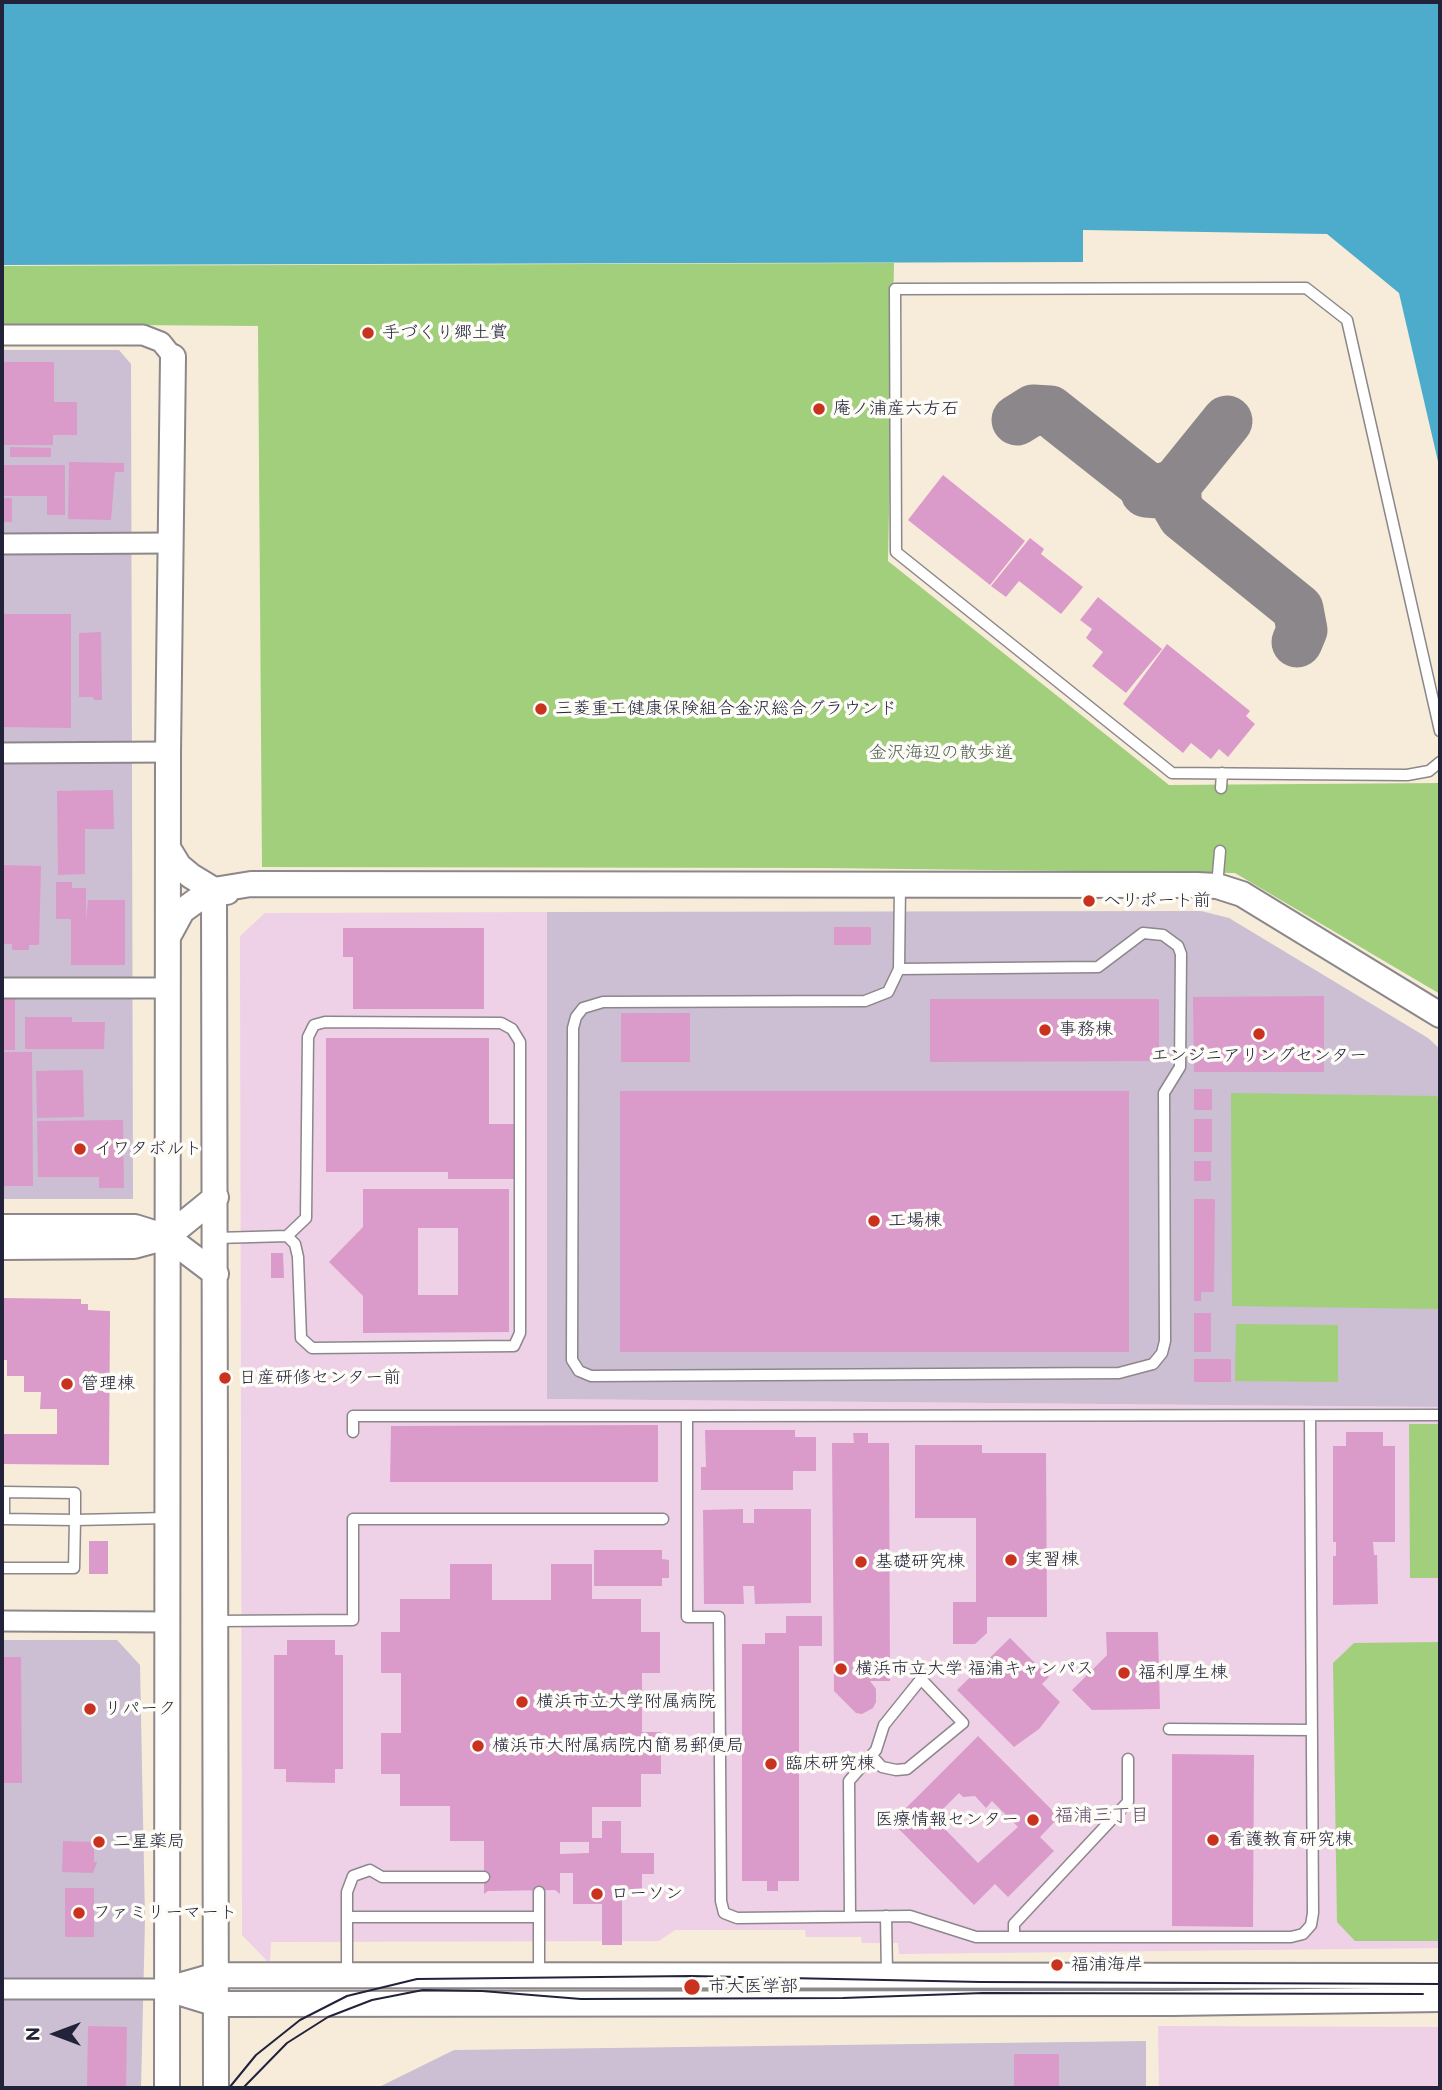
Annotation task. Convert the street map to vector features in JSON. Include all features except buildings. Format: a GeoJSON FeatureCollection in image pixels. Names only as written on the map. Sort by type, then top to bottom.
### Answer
{"type":"FeatureCollection","features":[{"type":"Feature","properties":{"kind":"street"},"geometry":{"type":"LineString","coordinates":[[2,335],[143,335],[161,342],[173,357],[168,752],[170,1192],[167,1237],[167,2088]]}},
{"type":"Feature","properties":{"kind":"street"},"geometry":{"type":"LineString","coordinates":[[2,544],[169,543]]}},
{"type":"Feature","properties":{"kind":"street"},"geometry":{"type":"LineString","coordinates":[[2,753],[168,752]]}},
{"type":"Feature","properties":{"kind":"street"},"geometry":{"type":"LineString","coordinates":[[168,848],[179,866],[214,890],[251,896],[900,889],[1216,891],[1242,894],[1440,1014]]}},
{"type":"Feature","properties":{"kind":"street"},"geometry":{"type":"LineString","coordinates":[[169,935],[182,911],[214,890]]}},
{"type":"Feature","properties":{"kind":"street"},"geometry":{"type":"LineString","coordinates":[[214,890],[216,2088]]}},
{"type":"Feature","properties":{"kind":"street"},"geometry":{"type":"LineString","coordinates":[[1216,891],[1440,1029]]}},
{"type":"Feature","properties":{"kind":"street"},"geometry":{"type":"LineString","coordinates":[[2,988],[169,988]]}},
{"type":"Feature","properties":{"kind":"street"},"geometry":{"type":"LineString","coordinates":[[2,1247],[134,1246],[167,1237],[216,1197]]}},
{"type":"Feature","properties":{"kind":"street"},"geometry":{"type":"LineString","coordinates":[[2,1227],[135,1227],[167,1237],[216,1273]]}},
{"type":"Feature","properties":{"kind":"street"},"geometry":{"type":"LineString","coordinates":[[2,1621],[168,1622]]}},
{"type":"Feature","properties":{"kind":"street"},"geometry":{"type":"LineString","coordinates":[[2,1989],[168,1989],[217,1975],[1440,1976]]}},
{"type":"Feature","properties":{"kind":"street"},"geometry":{"type":"LineString","coordinates":[[168,1989],[217,2004],[1173,2003],[1440,1999]]}},
{"type":"Feature","properties":{"kind":"lane"},"geometry":{"type":"LineString","coordinates":[[1440,731],[1347,320],[1306,288],[895,289],[896,552],[1172,773],[1407,775],[1429,771],[1440,762]]}},
{"type":"Feature","properties":{"kind":"lane"},"geometry":{"type":"LineString","coordinates":[[1221,789],[1222,774]]}},
{"type":"Feature","properties":{"kind":"lane"},"geometry":{"type":"LineString","coordinates":[[1216,891],[1220,851]]}},
{"type":"Feature","properties":{"kind":"lane"},"geometry":{"type":"LineString","coordinates":[[898,969],[1098,967],[1143,933],[1163,935],[1178,946],[1181,954],[1180,1068],[1164,1093],[1165,1341],[1162,1353],[1153,1364],[1119,1373],[591,1377],[579,1371],[572,1360],[573,1028],[576,1017],[583,1008],[603,1002],[865,1001],[888,992],[898,969],[900,889]]}},
{"type":"Feature","properties":{"kind":"lane"},"geometry":{"type":"LineString","coordinates":[[216,1238],[287,1236],[301,1225],[308,1206],[308,1037],[314,1025],[324,1022],[501,1023],[512,1029],[520,1042],[520,1333],[514,1346],[312,1348],[301,1338],[298,1257],[295,1244],[287,1236]]}},
{"type":"Feature","properties":{"kind":"lane"},"geometry":{"type":"LineString","coordinates":[[353,1432],[354,1416],[1440,1415]]}},
{"type":"Feature","properties":{"kind":"lane"},"geometry":{"type":"LineString","coordinates":[[687,1416],[687,1617],[719,1617],[722,1908],[729,1917],[910,1916],[976,1937],[1291,1937],[1303,1934],[1311,1925],[1313,1913],[1310,1416]]}},
{"type":"Feature","properties":{"kind":"lane"},"geometry":{"type":"LineString","coordinates":[[2,1568],[74,1567],[75,1520],[75,1493],[4,1492],[4,1519],[75,1520],[168,1518]]}},
{"type":"Feature","properties":{"kind":"lane"},"geometry":{"type":"LineString","coordinates":[[217,1620],[354,1620],[353,1519],[663,1519]]}},
{"type":"Feature","properties":{"kind":"lane"},"geometry":{"type":"LineString","coordinates":[[850,1916],[849,1781],[872,1756],[884,1725],[921,1679],[962,1723],[907,1769],[882,1767],[872,1756]]}},
{"type":"Feature","properties":{"kind":"lane"},"geometry":{"type":"LineString","coordinates":[[1169,1729],[1312,1730]]}},
{"type":"Feature","properties":{"kind":"lane"},"geometry":{"type":"LineString","coordinates":[[1014,1937],[1014,1924],[1128,1802],[1128,1759]]}},
{"type":"Feature","properties":{"kind":"lane"},"geometry":{"type":"LineString","coordinates":[[347,1975],[348,1883],[360,1872],[370,1870],[382,1877],[484,1877]]}},
{"type":"Feature","properties":{"kind":"lane"},"geometry":{"type":"LineString","coordinates":[[539,1892],[539,1975]]}},
{"type":"Feature","properties":{"kind":"lane"},"geometry":{"type":"LineString","coordinates":[[886,1916],[887,1975]]}},
{"type":"Feature","properties":{"kind":"lane"},"geometry":{"type":"LineString","coordinates":[[347,1917],[539,1917]]}},
{"type":"Feature","properties":{"kind":"shaded area"},"geometry":{"type":"Polygon","coordinates":[[[2,350],[119,350],[131,364],[133,1199],[2,1199],[2,350]]]}},
{"type":"Feature","properties":{"kind":"shaded area"},"geometry":{"type":"Polygon","coordinates":[[[1201,911],[1229,918],[1428,1038],[1440,1049],[1440,1407],[547,1399],[547,912],[1201,911]]]}},
{"type":"Feature","properties":{"kind":"shaded area","name":"横浜市立大学 福浦キャンパス"},"geometry":{"type":"Polygon","coordinates":[[[547,912],[547,1399],[1440,1407],[1440,1948],[899,1954],[898,1943],[862,1943],[861,1937],[806,1937],[805,1930],[675,1930],[659,1941],[271,1942],[270,1961],[267,1961],[242,1935],[240,936],[265,913],[547,912]]]}},
{"type":"Feature","properties":{"kind":"shaded area"},"geometry":{"type":"Polygon","coordinates":[[[2,1640],[117,1640],[140,1665],[145,1920],[141,2088],[2,2088],[2,1640]]]}},
{"type":"Feature","properties":{"kind":"shaded area"},"geometry":{"type":"Polygon","coordinates":[[[1158,2026],[1440,2027],[1440,2088],[1159,2088],[1158,2026]]]}},
{"type":"Feature","properties":{"kind":"shaded area"},"geometry":{"type":"Polygon","coordinates":[[[1146,2041],[1146,2088],[377,2088],[454,2050],[1146,2041]]]}},
{"type":"Feature","properties":{"kind":"green space","name":"金沢海辺の散歩道"},"geometry":{"type":"Polygon","coordinates":[[[894,263],[888,561],[1169,785],[1440,783],[1440,994],[1235,873],[824,868],[262,867],[258,326],[2,324],[2,266],[894,263]]]}},
{"type":"Feature","properties":{"kind":"green space"},"geometry":{"type":"Polygon","coordinates":[[[1231,1093],[1437,1096],[1440,1109],[1440,1309],[1232,1306],[1231,1093]]]}},
{"type":"Feature","properties":{"kind":"green space"},"geometry":{"type":"Polygon","coordinates":[[[1236,1324],[1338,1325],[1338,1382],[1235,1381],[1236,1324]]]}},
{"type":"Feature","properties":{"kind":"green space"},"geometry":{"type":"Polygon","coordinates":[[[1409,1424],[1440,1424],[1440,1578],[1410,1578],[1409,1424]]]}},
{"type":"Feature","properties":{"kind":"green space"},"geometry":{"type":"Polygon","coordinates":[[[1440,1642],[1440,1941],[1355,1941],[1337,1922],[1333,1663],[1354,1643],[1440,1642]]]}},
{"type":"Feature","properties":{"kind":"water"},"geometry":{"type":"Polygon","coordinates":[[[2,2],[1440,2],[1440,470],[1399,293],[1327,234],[1083,230],[1083,262],[2,265],[2,2]]]}},
{"type":"Feature","properties":{"kind":"taxiway"},"geometry":{"type":"LineString","coordinates":[[1017,420],[1033,410],[1050,411],[1145,486],[1158,490],[1176,484]]}},
{"type":"Feature","properties":{"kind":"taxiway"},"geometry":{"type":"LineString","coordinates":[[1146,492],[1159,493],[1172,489],[1227,421]]}},
{"type":"Feature","properties":{"kind":"taxiway"},"geometry":{"type":"LineString","coordinates":[[1176,484],[1176,504],[1183,516],[1298,609],[1302,630],[1297,642]]}},
{"type":"Feature","properties":{"kind":"tram line"},"geometry":{"type":"LineString","coordinates":[[229,2088],[256,2055],[300,2020],[347,1996],[417,1979],[691,1976],[981,1982],[1440,1984]]}},
{"type":"Feature","properties":{"kind":"tram line"},"geometry":{"type":"LineString","coordinates":[[243,2088],[287,2043],[328,2017],[372,2000],[423,1990],[482,1991],[581,1999],[843,1998],[983,1993],[1423,1994]]}},
{"type":"Feature","properties":{"kind":"place","name":"手づくり郷土賞"},"geometry":{"type":"Point","coordinates":[368,333]}},
{"type":"Feature","properties":{"kind":"place","name":"庵ノ浦産六方石"},"geometry":{"type":"Point","coordinates":[819,409]}},
{"type":"Feature","properties":{"kind":"place","name":"三菱重工健康保険組合金沢総合グラウンド"},"geometry":{"type":"Point","coordinates":[541,709]}},
{"type":"Feature","properties":{"kind":"place","name":"ヘリポート前"},"geometry":{"type":"Point","coordinates":[1089,901]}},
{"type":"Feature","properties":{"kind":"place","name":"事務棟"},"geometry":{"type":"Point","coordinates":[1045,1030]}},
{"type":"Feature","properties":{"kind":"place","name":"エンジニアリングセンター"},"geometry":{"type":"Point","coordinates":[1259,1034]}},
{"type":"Feature","properties":{"kind":"place","name":"イワタボルト"},"geometry":{"type":"Point","coordinates":[80,1149]}},
{"type":"Feature","properties":{"kind":"place","name":"工場棟"},"geometry":{"type":"Point","coordinates":[874,1221]}},
{"type":"Feature","properties":{"kind":"place","name":"日産研修センター前"},"geometry":{"type":"Point","coordinates":[225,1378]}},
{"type":"Feature","properties":{"kind":"place","name":"管理棟"},"geometry":{"type":"Point","coordinates":[67,1384]}},
{"type":"Feature","properties":{"kind":"place","name":"実習棟"},"geometry":{"type":"Point","coordinates":[1011,1560]}},
{"type":"Feature","properties":{"kind":"place","name":"基礎研究棟"},"geometry":{"type":"Point","coordinates":[861,1562]}},
{"type":"Feature","properties":{"kind":"place","name":"横浜市立大学 福浦キャンパス"},"geometry":{"type":"Point","coordinates":[841,1669]}},
{"type":"Feature","properties":{"kind":"place","name":"福利厚生棟"},"geometry":{"type":"Point","coordinates":[1124,1673]}},
{"type":"Feature","properties":{"kind":"place","name":"横浜市立大学附属病院"},"geometry":{"type":"Point","coordinates":[522,1702]}},
{"type":"Feature","properties":{"kind":"place","name":"リパーク"},"geometry":{"type":"Point","coordinates":[90,1709]}},
{"type":"Feature","properties":{"kind":"place","name":"横浜市大附属病院内簡易郵便局"},"geometry":{"type":"Point","coordinates":[478,1746]}},
{"type":"Feature","properties":{"kind":"place","name":"臨床研究棟"},"geometry":{"type":"Point","coordinates":[771,1764]}},
{"type":"Feature","properties":{"kind":"place","name":"医療情報センター"},"geometry":{"type":"Point","coordinates":[1033,1820]}},
{"type":"Feature","properties":{"kind":"place","name":"看護教育研究棟"},"geometry":{"type":"Point","coordinates":[1213,1840]}},
{"type":"Feature","properties":{"kind":"place","name":"二星薬局"},"geometry":{"type":"Point","coordinates":[99,1842]}},
{"type":"Feature","properties":{"kind":"place","name":"ローソン"},"geometry":{"type":"Point","coordinates":[597,1894]}},
{"type":"Feature","properties":{"kind":"place","name":"ファミリーマート"},"geometry":{"type":"Point","coordinates":[79,1913]}},
{"type":"Feature","properties":{"kind":"place","name":"福浦海岸"},"geometry":{"type":"Point","coordinates":[1057,1965]}},
{"type":"Feature","properties":{"kind":"place","name":"市大医学部"},"geometry":{"type":"Point","coordinates":[692,1987]}},
{"type":"Feature","properties":{"kind":"district","name":"福浦三丁目"},"geometry":{"type":"Point","coordinates":[1102,1816]}}]}
